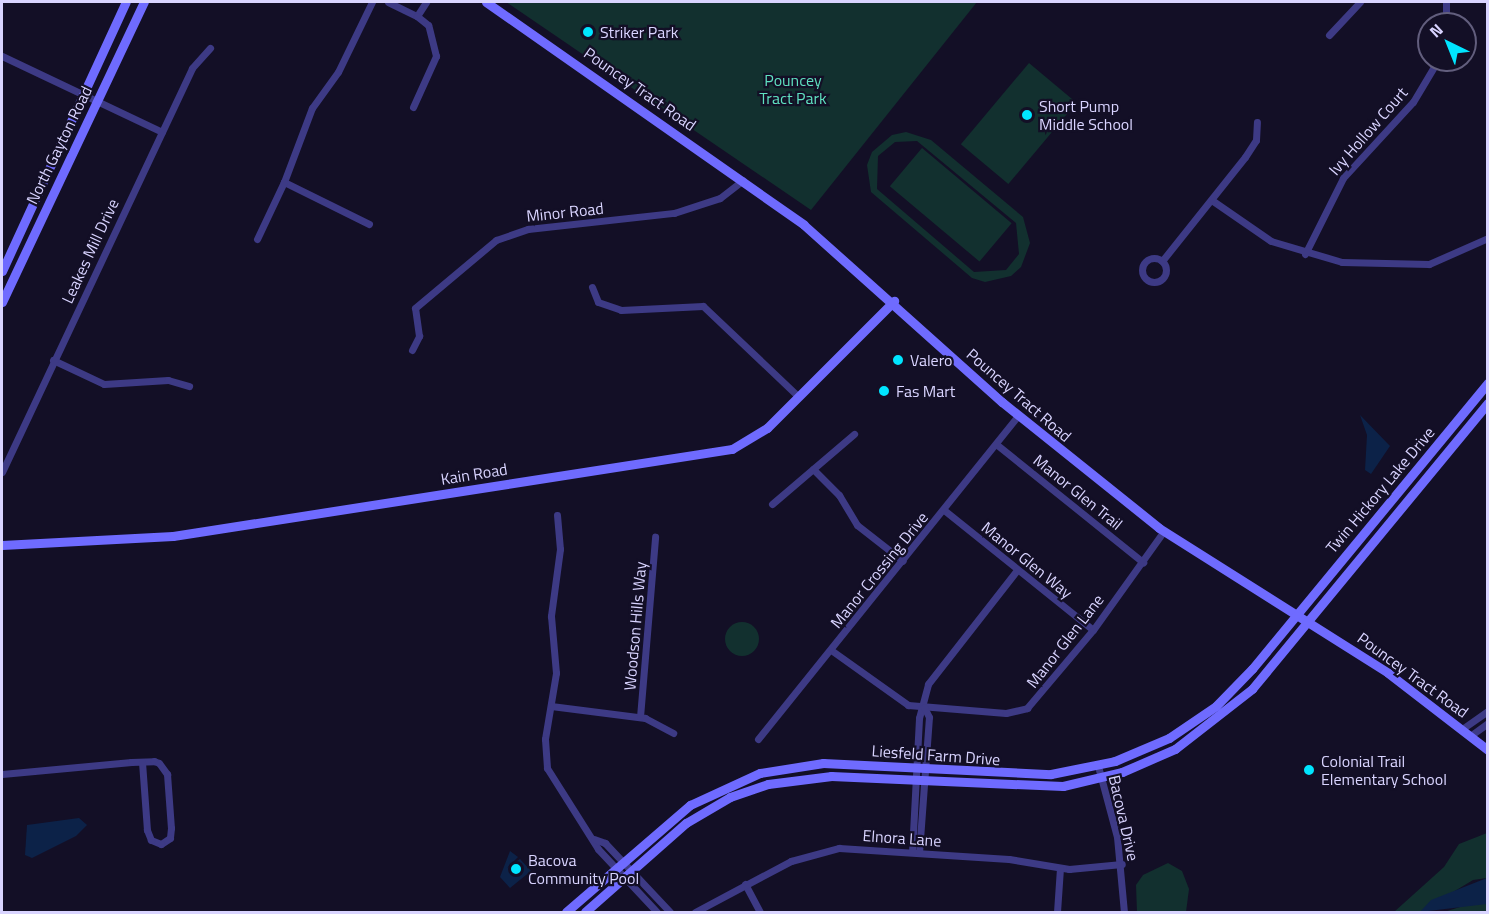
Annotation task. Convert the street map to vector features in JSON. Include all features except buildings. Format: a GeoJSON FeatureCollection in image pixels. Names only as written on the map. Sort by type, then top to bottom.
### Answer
{"type":"FeatureCollection","features":[{"type":"Feature","properties":{"kind":"street","name":"North Gayton Road"},"geometry":{"type":"LineString","coordinates":[[2,271],[126,2]]}},
{"type":"Feature","properties":{"kind":"street","name":"North Gayton Road"},"geometry":{"type":"LineString","coordinates":[[2,302],[144,2]]}},
{"type":"Feature","properties":{"kind":"street"},"geometry":{"type":"LineString","coordinates":[[257,239],[284,182],[312,108],[338,72],[372,2]]}},
{"type":"Feature","properties":{"kind":"street"},"geometry":{"type":"LineString","coordinates":[[388,2],[417,16],[435,40],[435,56],[413,107]]}},
{"type":"Feature","properties":{"kind":"street"},"geometry":{"type":"LineString","coordinates":[[417,16],[426,2]]}},
{"type":"Feature","properties":{"kind":"street","name":"Pouncey Tract Road"},"geometry":{"type":"LineString","coordinates":[[486,2],[743,180],[894,301],[1018,416],[1164,531],[1388,673],[1488,750]]}},
{"type":"Feature","properties":{"kind":"street"},"geometry":{"type":"LineString","coordinates":[[1329,35],[1359,2]]}},
{"type":"Feature","properties":{"kind":"street","name":"Leakes Mill Drive"},"geometry":{"type":"LineString","coordinates":[[2,472],[195,63],[210,48]]}},
{"type":"Feature","properties":{"kind":"street"},"geometry":{"type":"LineString","coordinates":[[2,56],[162,132]]}},
{"type":"Feature","properties":{"kind":"street","name":"Ivy Hollow Court"},"geometry":{"type":"LineString","coordinates":[[1305,254],[1344,178],[1413,102],[1431,72]]}},
{"type":"Feature","properties":{"kind":"street"},"geometry":{"type":"LineString","coordinates":[[1162,261],[1213,201],[1256,140],[1257,122]]}},
{"type":"Feature","properties":{"kind":"street","name":"Minor Road"},"geometry":{"type":"LineString","coordinates":[[412,350],[419,336],[415,308],[496,240],[528,229],[674,213],[720,198],[743,180]]}},
{"type":"Feature","properties":{"kind":"street"},"geometry":{"type":"LineString","coordinates":[[284,182],[369,224]]}},
{"type":"Feature","properties":{"kind":"street"},"geometry":{"type":"LineString","coordinates":[[1213,201],[1250,229],[1305,254],[1342,262],[1429,264],[1488,238]]}},
{"type":"Feature","properties":{"kind":"street"},"geometry":{"type":"LineString","coordinates":[[592,287],[598,302],[621,310],[703,306],[798,396]]}},
{"type":"Feature","properties":{"kind":"street","name":"Kain Road"},"geometry":{"type":"LineString","coordinates":[[2,545],[173,536],[732,449],[755,438],[894,301]]}},
{"type":"Feature","properties":{"kind":"street"},"geometry":{"type":"LineString","coordinates":[[53,360],[104,384],[168,380],[189,386]]}},
{"type":"Feature","properties":{"kind":"street","name":"Twin Hickory Lake Drive"},"geometry":{"type":"LineString","coordinates":[[1296,616],[1488,383]]}},
{"type":"Feature","properties":{"kind":"street","name":"Twin Hickory Lake Drive"},"geometry":{"type":"LineString","coordinates":[[1307,622],[1488,403]]}},
{"type":"Feature","properties":{"kind":"street","name":"Manor Crossing Drive"},"geometry":{"type":"LineString","coordinates":[[758,739],[1018,416]]}},
{"type":"Feature","properties":{"kind":"street"},"geometry":{"type":"LineString","coordinates":[[772,504],[854,434]]}},
{"type":"Feature","properties":{"kind":"street","name":"Manor Glen Trail"},"geometry":{"type":"LineString","coordinates":[[996,444],[1143,562]]}},
{"type":"Feature","properties":{"kind":"street"},"geometry":{"type":"LineString","coordinates":[[813,469],[839,495],[857,525],[903,561]]}},
{"type":"Feature","properties":{"kind":"street","name":"Manor Glen Way"},"geometry":{"type":"LineString","coordinates":[[944,510],[1093,630]]}},
{"type":"Feature","properties":{"kind":"street"},"geometry":{"type":"LineString","coordinates":[[557,515],[551,706],[545,755],[550,776],[594,839],[670,912]]}},
{"type":"Feature","properties":{"kind":"street","name":"Manor Glen Lane"},"geometry":{"type":"LineString","coordinates":[[831,650],[900,702],[924,707],[1006,713],[1027,708],[1093,630],[1164,531]]}},
{"type":"Feature","properties":{"kind":"street","name":"Woodson Hills Way"},"geometry":{"type":"LineString","coordinates":[[640,717],[655,537]]}},
{"type":"Feature","properties":{"kind":"street"},"geometry":{"type":"LineString","coordinates":[[916,853],[921,769],[928,717],[924,707],[933,674],[1017,570]]}},
{"type":"Feature","properties":{"kind":"street","name":"Liesfeld Farm Drive"},"geometry":{"type":"LineString","coordinates":[[566,912],[690,805],[745,777],[823,763],[1005,775],[1098,766],[1150,747],[1206,714],[1296,616]]}},
{"type":"Feature","properties":{"kind":"street","name":"Liesfeld Farm Drive"},"geometry":{"type":"LineString","coordinates":[[585,912],[696,816],[756,788],[831,776],[1044,787],[1101,778],[1158,758],[1214,724],[1252,689],[1307,622]]}},
{"type":"Feature","properties":{"kind":"street"},"geometry":{"type":"LineString","coordinates":[[551,706],[640,717],[673,734]]}},
{"type":"Feature","properties":{"kind":"street"},"geometry":{"type":"LineString","coordinates":[[1462,729],[1488,711]]}},
{"type":"Feature","properties":{"kind":"street"},"geometry":{"type":"LineString","coordinates":[[1470,736],[1488,723]]}},
{"type":"Feature","properties":{"kind":"street"},"geometry":{"type":"LineString","coordinates":[[2,774],[142,762],[159,763],[168,774],[171,833],[161,844],[151,840],[147,830],[142,762]]}},
{"type":"Feature","properties":{"kind":"street","name":"Bacova Drive"},"geometry":{"type":"LineString","coordinates":[[1098,766],[1122,864],[1124,912]]}},
{"type":"Feature","properties":{"kind":"street","name":"Elnora Lane"},"geometry":{"type":"LineString","coordinates":[[694,912],[745,884],[816,851],[916,853],[1060,868],[1122,864]]}},
{"type":"Feature","properties":{"kind":"street"},"geometry":{"type":"LineString","coordinates":[[1057,912],[1060,868]]}},
{"type":"Feature","properties":{"kind":"street"},"geometry":{"type":"LineString","coordinates":[[628,874],[657,912]]}},
{"type":"Feature","properties":{"kind":"street"},"geometry":{"type":"LineString","coordinates":[[745,884],[760,912]]}},
{"type":"Feature","properties":{"kind":"green space","name":"Pouncey Tract Park"},"geometry":{"type":"Polygon","coordinates":[[[506,2],[977,2],[811,210],[506,2]]]}},
{"type":"Feature","properties":{"kind":"green space"},"geometry":{"type":"Polygon","coordinates":[[[1029,63],[1076,103],[1008,184],[961,144],[1029,63]]]}},
{"type":"Feature","properties":{"kind":"green space"},"geometry":{"type":"Polygon","coordinates":[[[906,132],[931,140],[1023,217],[1030,243],[1021,267],[1011,276],[985,282],[972,278],[871,192],[867,165],[872,152],[892,135],[906,132]],[[917,141],[895,142],[878,156],[877,189],[974,272],[1006,270],[1019,254],[1016,223],[917,141]]]}},
{"type":"Feature","properties":{"kind":"green space"},"geometry":{"type":"Polygon","coordinates":[[[922,148],[1012,223],[979,262],[890,186],[922,148]]]}},
{"type":"Feature","properties":{"kind":"green space"},"geometry":{"type":"Polygon","coordinates":[[[742,622],[754,627],[759,639],[754,651],[742,656],[730,651],[725,639],[730,627],[742,622]]]}},
{"type":"Feature","properties":{"kind":"green space"},"geometry":{"type":"Polygon","coordinates":[[[1487,833],[1487,878],[1473,880],[1420,912],[1394,912],[1444,867],[1459,844],[1487,833]]]}},
{"type":"Feature","properties":{"kind":"green space"},"geometry":{"type":"Polygon","coordinates":[[[1168,863],[1182,871],[1189,889],[1186,912],[1137,912],[1136,885],[1143,875],[1168,863]]]}},
{"type":"Feature","properties":{"kind":"green space"},"geometry":{"type":"Polygon","coordinates":[[[1476,902],[1487,904],[1487,912],[1444,912],[1476,902]]]}},
{"type":"Feature","properties":{"kind":"water"},"geometry":{"type":"Polygon","coordinates":[[[1360,415],[1390,446],[1371,474],[1365,470],[1367,435],[1360,415]]]}},
{"type":"Feature","properties":{"kind":"water"},"geometry":{"type":"Polygon","coordinates":[[[79,818],[87,825],[76,836],[32,858],[25,855],[27,825],[79,818]]]}},
{"type":"Feature","properties":{"kind":"water","name":"Bacova Community Pool"},"geometry":{"type":"Polygon","coordinates":[[[510,851],[518,857],[507,868],[520,859],[531,871],[510,888],[500,877],[510,851]]]}},
{"type":"Feature","properties":{"kind":"water"},"geometry":{"type":"Polygon","coordinates":[[[1487,878],[1487,904],[1420,912],[1431,900],[1487,878]]]}},
{"type":"Feature","properties":{"kind":"place","name":"Striker Park"},"geometry":{"type":"Point","coordinates":[588,32]}},
{"type":"Feature","properties":{"kind":"place","name":"Short Pump Middle School"},"geometry":{"type":"Point","coordinates":[1027,115]}},
{"type":"Feature","properties":{"kind":"place","name":"Valero"},"geometry":{"type":"Point","coordinates":[898,360]}},
{"type":"Feature","properties":{"kind":"place","name":"Fas Mart"},"geometry":{"type":"Point","coordinates":[884,391]}},
{"type":"Feature","properties":{"kind":"place","name":"Colonial Trail Elementary School"},"geometry":{"type":"Point","coordinates":[1309,770]}},
{"type":"Feature","properties":{"kind":"place","name":"Bacova Community Pool"},"geometry":{"type":"Point","coordinates":[516,869]}}]}
